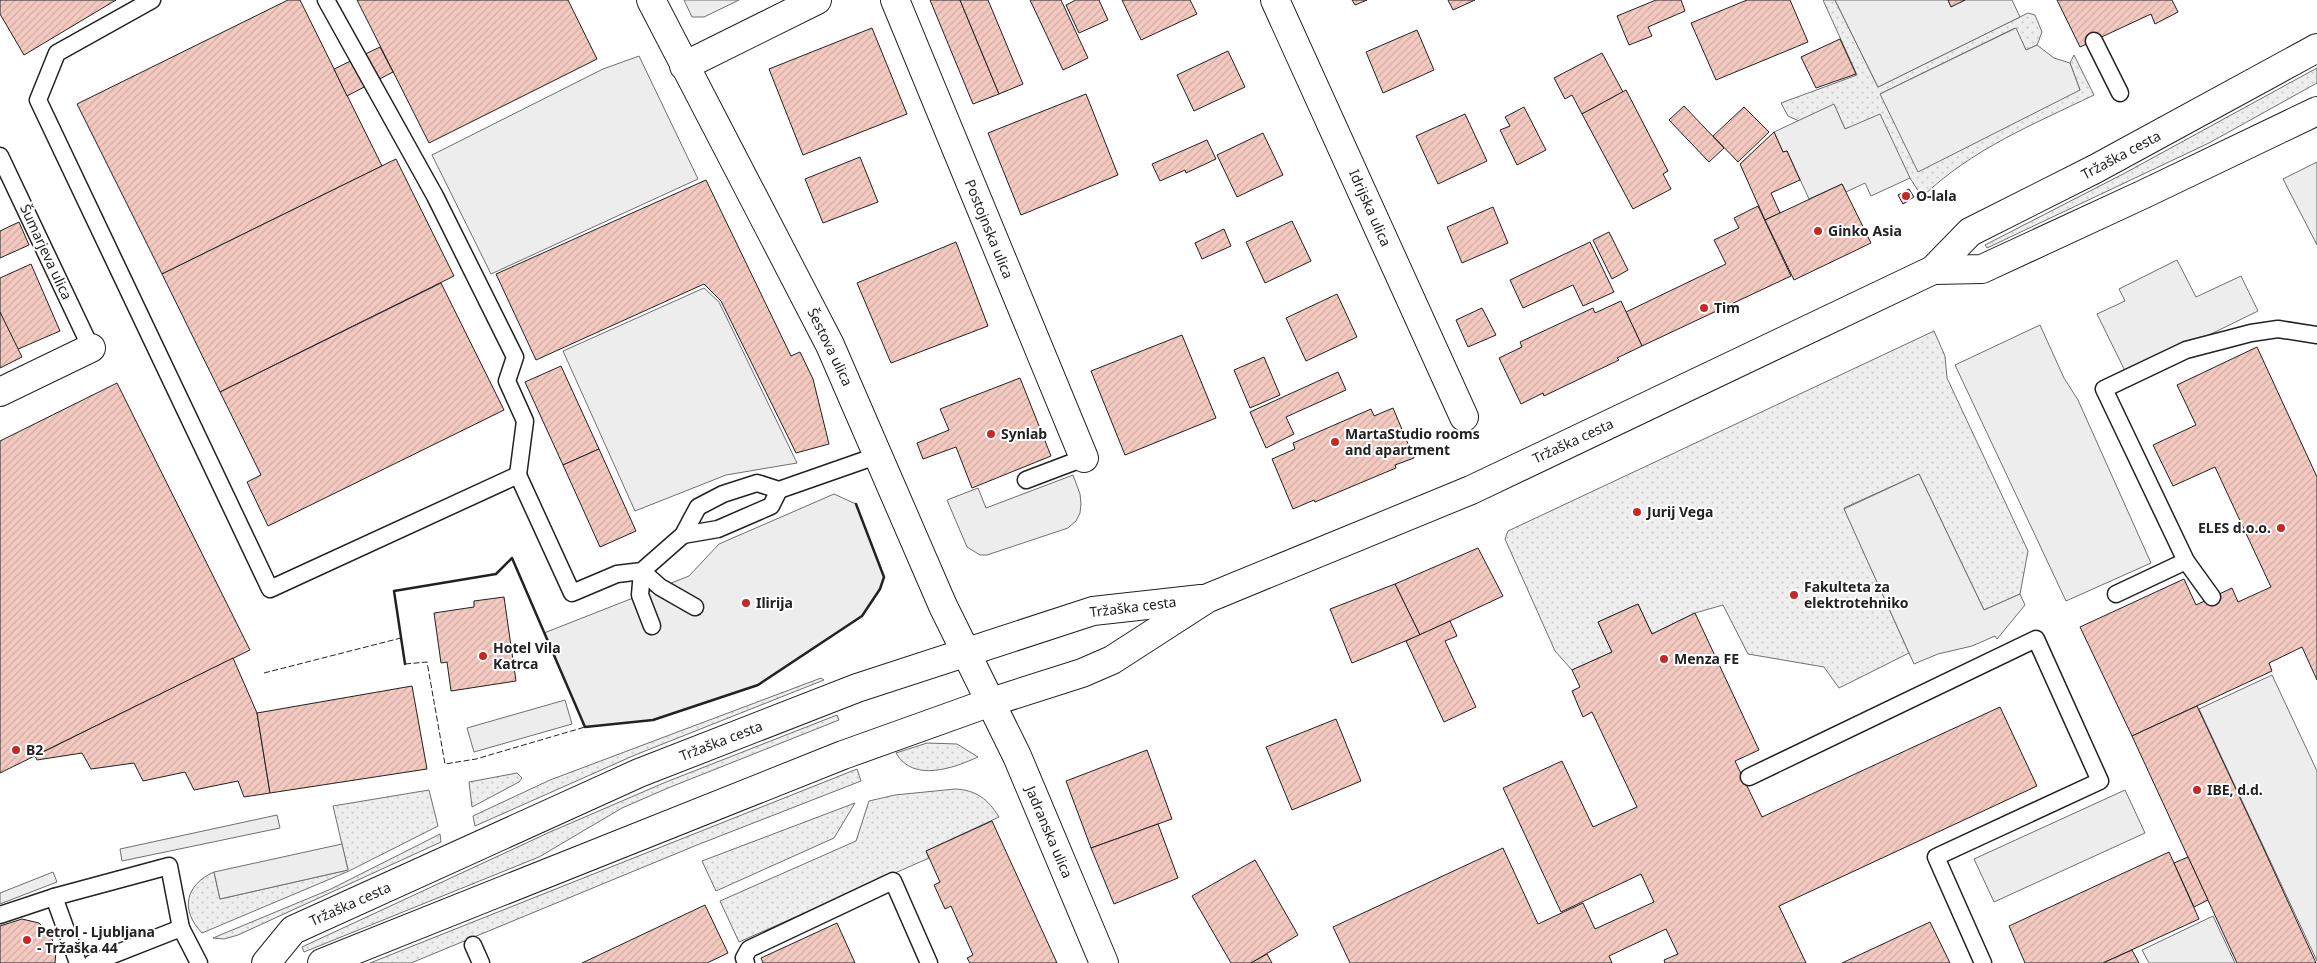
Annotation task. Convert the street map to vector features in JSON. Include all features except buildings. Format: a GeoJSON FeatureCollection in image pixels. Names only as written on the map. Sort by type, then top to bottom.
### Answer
{"type":"FeatureCollection","features":[{"type":"Feature","properties":{"kind":"main road","name":"Šestova ulica"},"geometry":{"type":"LineString","coordinates":[[651,0],[830,345],[943,606],[991,702]]}},
{"type":"Feature","properties":{"kind":"main road"},"geometry":{"type":"LineString","coordinates":[[684,66],[817,0]]}},
{"type":"Feature","properties":{"kind":"main road","name":"Postojnska ulica"},"geometry":{"type":"LineString","coordinates":[[895,0],[1084,458]]}},
{"type":"Feature","properties":{"kind":"main road","name":"Idrijska ulica"},"geometry":{"type":"LineString","coordinates":[[1275,0],[1464,417]]}},
{"type":"Feature","properties":{"kind":"main road","name":"Tržaška cesta"},"geometry":{"type":"LineString","coordinates":[[322,963],[844,755],[991,702],[1082,673],[1112,660],[1208,598],[1471,490],[1933,270],[1970,232],[2095,169],[2317,48]]}},
{"type":"Feature","properties":{"kind":"main road","name":"Tržaška cesta"},"geometry":{"type":"LineString","coordinates":[[1933,270],[1982,268],[2144,194],[2317,111]]}},
{"type":"Feature","properties":{"kind":"main road"},"geometry":{"type":"LineString","coordinates":[[0,392],[92,348]]}},
{"type":"Feature","properties":{"kind":"main road","name":"Tržaška cesta"},"geometry":{"type":"LineString","coordinates":[[266,963],[293,930],[639,773],[857,688],[1093,610],[1208,598]]}},
{"type":"Feature","properties":{"kind":"main road","name":"Jadranska ulica"},"geometry":{"type":"LineString","coordinates":[[991,702],[1017,756],[1104,963]]}},
{"type":"Feature","properties":{"kind":"lane"},"geometry":{"type":"LineString","coordinates":[[152,0],[57,53],[38,100],[270,589],[518,475]]}},
{"type":"Feature","properties":{"kind":"lane"},"geometry":{"type":"LineString","coordinates":[[326,0],[435,196],[515,357],[507,380],[525,421],[518,475],[572,593],[617,574],[642,571],[683,535],[698,507],[722,494],[757,483],[779,490],[879,455]]}},
{"type":"Feature","properties":{"kind":"lane"},"geometry":{"type":"LineString","coordinates":[[2094,41],[2120,92]]}},
{"type":"Feature","properties":{"kind":"lane","name":"Šumarjeva ulica"},"geometry":{"type":"LineString","coordinates":[[0,156],[92,348]]}},
{"type":"Feature","properties":{"kind":"lane"},"geometry":{"type":"LineString","coordinates":[[2212,597],[2186,561],[2104,389],[2186,350],[2251,332],[2278,329],[2317,335]]}},
{"type":"Feature","properties":{"kind":"lane"},"geometry":{"type":"LineString","coordinates":[[1026,480],[1084,458]]}},
{"type":"Feature","properties":{"kind":"lane"},"geometry":{"type":"LineString","coordinates":[[683,535],[718,529],[771,506],[779,490]]}},
{"type":"Feature","properties":{"kind":"lane"},"geometry":{"type":"LineString","coordinates":[[2116,594],[2186,561]]}},
{"type":"Feature","properties":{"kind":"lane"},"geometry":{"type":"LineString","coordinates":[[642,571],[660,587],[695,607]]}},
{"type":"Feature","properties":{"kind":"lane"},"geometry":{"type":"LineString","coordinates":[[642,571],[640,595],[652,626]]}},
{"type":"Feature","properties":{"kind":"lane"},"geometry":{"type":"LineString","coordinates":[[1749,777],[2036,639],[2100,781],[1936,856],[1984,963]]}},
{"type":"Feature","properties":{"kind":"lane"},"geometry":{"type":"LineString","coordinates":[[0,915],[54,897],[169,866],[181,928],[199,963]]}},
{"type":"Feature","properties":{"kind":"lane"},"geometry":{"type":"LineString","coordinates":[[746,963],[744,958],[748,949],[893,881],[929,963]]}},
{"type":"Feature","properties":{"kind":"lane"},"geometry":{"type":"LineString","coordinates":[[54,897],[78,963]]}},
{"type":"Feature","properties":{"kind":"lane"},"geometry":{"type":"LineString","coordinates":[[92,963],[181,928]]}},
{"type":"Feature","properties":{"kind":"lane"},"geometry":{"type":"LineString","coordinates":[[473,945],[481,963]]}},
{"type":"Feature","properties":{"kind":"shaded area"},"geometry":{"type":"Polygon","coordinates":[[[684,0],[739,0],[704,17],[692,17],[684,0]]]}},
{"type":"Feature","properties":{"kind":"shaded area"},"geometry":{"type":"Polygon","coordinates":[[[1823,0],[1835,0],[1878,87],[2028,13],[2035,15],[2042,32],[2037,45],[2026,50],[2015,28],[1880,94],[2080,90],[2070,63],[2074,55],[2094,95],[2004,139],[1982,152],[1941,180],[1922,197],[1910,178],[1845,129],[1834,105],[1799,121],[1788,116],[1781,103],[1857,75],[1823,0]]]}},
{"type":"Feature","properties":{"kind":"shaded area"},"geometry":{"type":"Polygon","coordinates":[[[1835,0],[1948,0],[1951,6],[1965,0],[2012,0],[2020,17],[1878,87],[1835,0]]]}},
{"type":"Feature","properties":{"kind":"shaded area"},"geometry":{"type":"Polygon","coordinates":[[[2016,28],[2026,50],[2037,45],[2054,58],[2070,63],[2080,90],[1918,172],[1880,94],[2016,28]]]}},
{"type":"Feature","properties":{"kind":"shaded area"},"geometry":{"type":"Polygon","coordinates":[[[639,56],[698,179],[491,274],[432,155],[603,69],[639,56]]]}},
{"type":"Feature","properties":{"kind":"shaded area"},"geometry":{"type":"Polygon","coordinates":[[[2317,68],[2317,83],[2209,143],[1987,248],[1985,245],[2125,173],[2317,68]]]}},
{"type":"Feature","properties":{"kind":"shaded area"},"geometry":{"type":"Polygon","coordinates":[[[1834,104],[1845,129],[1880,114],[1910,178],[1871,196],[1865,183],[1846,192],[1842,184],[1809,199],[1787,151],[1783,152],[1774,132],[1834,104]]]}},
{"type":"Feature","properties":{"kind":"shaded area"},"geometry":{"type":"Polygon","coordinates":[[[2317,162],[2317,245],[2283,179],[2317,162]]]}},
{"type":"Feature","properties":{"kind":"shaded area"},"geometry":{"type":"Polygon","coordinates":[[[2177,260],[2196,297],[2241,276],[2258,311],[2127,375],[2097,314],[2125,301],[2119,289],[2177,260]]]}},
{"type":"Feature","properties":{"kind":"shaded area"},"geometry":{"type":"Polygon","coordinates":[[[704,288],[719,302],[797,463],[726,475],[635,511],[563,351],[704,288]]]}},
{"type":"Feature","properties":{"kind":"shaded area"},"geometry":{"type":"Polygon","coordinates":[[[2040,325],[2064,378],[2078,400],[2151,563],[2066,601],[1955,365],[2040,325]]]}},
{"type":"Feature","properties":{"kind":"shaded area"},"geometry":{"type":"Polygon","coordinates":[[[1934,331],[1945,356],[1947,378],[2028,551],[2020,594],[1984,610],[1919,474],[1844,508],[1909,653],[1839,688],[1824,667],[1748,654],[1723,605],[1695,613],[1652,634],[1638,604],[1598,622],[1612,652],[1572,670],[1555,651],[1505,539],[1508,531],[1934,331]]]}},
{"type":"Feature","properties":{"kind":"shaded area"},"geometry":{"type":"Polygon","coordinates":[[[1919,474],[1984,610],[2020,594],[2025,605],[1997,639],[1995,636],[1972,646],[1938,654],[1914,664],[1844,509],[1919,474]]]}},
{"type":"Feature","properties":{"kind":"shaded area"},"geometry":{"type":"Polygon","coordinates":[[[1073,475],[1080,494],[1081,504],[1080,513],[1076,521],[1068,528],[987,555],[980,555],[967,547],[947,500],[978,488],[986,508],[1073,475]]]}},
{"type":"Feature","properties":{"kind":"shaded area","name":"Ilirija"},"geometry":{"type":"Polygon","coordinates":[[[834,494],[856,504],[884,577],[880,589],[862,616],[758,685],[653,720],[585,727],[544,633],[689,576],[719,544],[834,494]]]}},
{"type":"Feature","properties":{"kind":"shaded area"},"geometry":{"type":"Polygon","coordinates":[[[2272,675],[2317,771],[2317,961],[2199,709],[2272,675]]]}},
{"type":"Feature","properties":{"kind":"shaded area"},"geometry":{"type":"Polygon","coordinates":[[[821,678],[824,680],[635,755],[475,826],[473,816],[550,780],[821,678]]]}},
{"type":"Feature","properties":{"kind":"shaded area"},"geometry":{"type":"Polygon","coordinates":[[[565,700],[572,724],[474,752],[467,728],[565,700]]]}},
{"type":"Feature","properties":{"kind":"shaded area"},"geometry":{"type":"Polygon","coordinates":[[[837,715],[839,720],[622,808],[539,857],[304,952],[302,947],[550,832],[666,782],[837,715]]]}},
{"type":"Feature","properties":{"kind":"shaded area"},"geometry":{"type":"Polygon","coordinates":[[[927,743],[957,744],[978,757],[946,768],[923,770],[913,768],[903,762],[896,753],[927,743]]]}},
{"type":"Feature","properties":{"kind":"shaded area"},"geometry":{"type":"Polygon","coordinates":[[[857,769],[861,781],[697,845],[411,963],[370,963],[857,769]]]}},
{"type":"Feature","properties":{"kind":"shaded area"},"geometry":{"type":"Polygon","coordinates":[[[517,773],[522,778],[519,782],[472,807],[469,782],[517,773]]]}},
{"type":"Feature","properties":{"kind":"shaded area"},"geometry":{"type":"Polygon","coordinates":[[[955,789],[969,791],[986,800],[999,817],[926,851],[929,858],[739,942],[720,901],[856,841],[869,801],[895,795],[955,789]]]}},
{"type":"Feature","properties":{"kind":"shaded area"},"geometry":{"type":"Polygon","coordinates":[[[429,790],[438,826],[349,871],[202,933],[195,924],[188,907],[189,899],[192,891],[204,877],[214,872],[220,899],[348,870],[333,806],[429,790]]]}},
{"type":"Feature","properties":{"kind":"shaded area"},"geometry":{"type":"Polygon","coordinates":[[[2125,790],[2145,833],[1994,902],[1974,859],[2125,790]]]}},
{"type":"Feature","properties":{"kind":"shaded area"},"geometry":{"type":"Polygon","coordinates":[[[855,803],[834,838],[716,891],[702,861],[855,803]]]}},
{"type":"Feature","properties":{"kind":"shaded area"},"geometry":{"type":"Polygon","coordinates":[[[277,815],[280,828],[122,861],[120,849],[277,815]]]}},
{"type":"Feature","properties":{"kind":"shaded area"},"geometry":{"type":"Polygon","coordinates":[[[440,834],[441,842],[238,935],[224,939],[213,938],[331,889],[440,834]]]}},
{"type":"Feature","properties":{"kind":"shaded area"},"geometry":{"type":"Polygon","coordinates":[[[342,844],[348,870],[220,899],[214,872],[342,844]]]}},
{"type":"Feature","properties":{"kind":"shaded area"},"geometry":{"type":"Polygon","coordinates":[[[53,872],[57,882],[0,904],[0,893],[53,872]]]}},
{"type":"Feature","properties":{"kind":"shaded area"},"geometry":{"type":"Polygon","coordinates":[[[2213,916],[2235,963],[2149,963],[2142,950],[2213,916]]]}},
{"type":"Feature","properties":{"kind":"fence"},"geometry":{"type":"LineString","coordinates":[[264,673],[401,638]]}},
{"type":"Feature","properties":{"kind":"fence"},"geometry":{"type":"LineString","coordinates":[[405,664],[427,662],[445,764],[476,759],[585,727]]}},
{"type":"Feature","properties":{"kind":"wall"},"geometry":{"type":"LineString","coordinates":[[405,664],[394,591],[496,574],[512,558],[585,727],[653,720],[758,685],[862,616],[880,589],[884,577],[856,504]]}},
{"type":"Feature","properties":{"kind":"place","name":"O-lala"},"geometry":{"type":"Point","coordinates":[1906,196]}},
{"type":"Feature","properties":{"kind":"place","name":"Ginko Asia"},"geometry":{"type":"Point","coordinates":[1818,231]}},
{"type":"Feature","properties":{"kind":"place","name":"Tim"},"geometry":{"type":"Point","coordinates":[1704,308]}},
{"type":"Feature","properties":{"kind":"place","name":"Synlab"},"geometry":{"type":"Point","coordinates":[991,434]}},
{"type":"Feature","properties":{"kind":"place","name":"MartaStudio rooms and apartment"},"geometry":{"type":"Point","coordinates":[1335,442]}},
{"type":"Feature","properties":{"kind":"place","name":"Jurij Vega"},"geometry":{"type":"Point","coordinates":[1637,512]}},
{"type":"Feature","properties":{"kind":"place","name":"ELES d.o.o."},"geometry":{"type":"Point","coordinates":[2281,528]}},
{"type":"Feature","properties":{"kind":"place","name":"Fakulteta za elektrotehniko"},"geometry":{"type":"Point","coordinates":[1794,595]}},
{"type":"Feature","properties":{"kind":"place","name":"Ilirija"},"geometry":{"type":"Point","coordinates":[746,603]}},
{"type":"Feature","properties":{"kind":"place","name":"Hotel Vila Katrca"},"geometry":{"type":"Point","coordinates":[483,656]}},
{"type":"Feature","properties":{"kind":"place","name":"Menza FE"},"geometry":{"type":"Point","coordinates":[1664,659]}},
{"type":"Feature","properties":{"kind":"place","name":"B2"},"geometry":{"type":"Point","coordinates":[16,750]}},
{"type":"Feature","properties":{"kind":"place","name":"IBE, d.d."},"geometry":{"type":"Point","coordinates":[2197,790]}},
{"type":"Feature","properties":{"kind":"place","name":"Petrol - Ljubljana - Tržaška 44"},"geometry":{"type":"Point","coordinates":[27,940]}}]}
